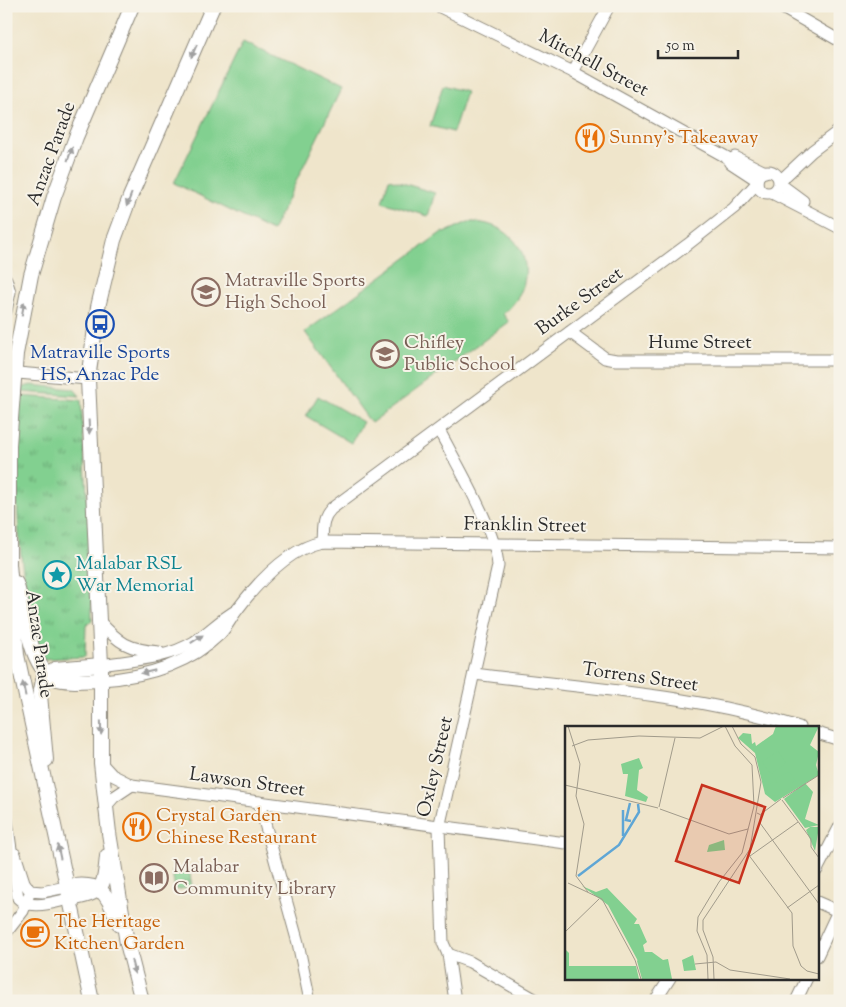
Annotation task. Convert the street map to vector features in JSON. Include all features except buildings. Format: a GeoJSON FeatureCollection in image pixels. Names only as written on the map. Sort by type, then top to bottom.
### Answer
{"type":"FeatureCollection","features":[{"type":"Feature","properties":{"kind":"main road","name":"Anzac Parade"},"geometry":{"type":"LineString","coordinates":[[92,1001],[17,654],[9,564],[10,372],[24,305],[54,197],[80,129],[132,6]]}},
{"type":"Feature","properties":{"kind":"main road"},"geometry":{"type":"LineString","coordinates":[[142,1001],[127,942],[109,832],[101,763],[101,665],[88,379],[98,307],[114,240],[130,197],[213,6]]}},
{"type":"Feature","properties":{"kind":"main road"},"geometry":{"type":"LineString","coordinates":[[9,564],[21,596],[35,653],[41,666],[47,673],[62,679],[101,680]]}},
{"type":"Feature","properties":{"kind":"main road"},"geometry":{"type":"LineString","coordinates":[[46,795],[40,687],[47,673],[55,669],[101,665]]}},
{"type":"Feature","properties":{"kind":"main road"},"geometry":{"type":"LineString","coordinates":[[68,893],[89,895],[100,889],[105,881],[109,832]]}},
{"type":"Feature","properties":{"kind":"main road"},"geometry":{"type":"LineString","coordinates":[[100,889],[111,904],[127,942]]}},
{"type":"Feature","properties":{"kind":"street","name":"Mitchell Street"},"geometry":{"type":"LineString","coordinates":[[438,6],[573,72],[728,158],[736,158],[768,182],[815,209],[822,217],[840,228]]}},
{"type":"Feature","properties":{"kind":"street"},"geometry":{"type":"LineString","coordinates":[[573,72],[609,6]]}},
{"type":"Feature","properties":{"kind":"street"},"geometry":{"type":"LineString","coordinates":[[779,6],[840,41]]}},
{"type":"Feature","properties":{"kind":"street","name":"Burke Street"},"geometry":{"type":"LineString","coordinates":[[322,542],[323,522],[325,515],[331,509],[840,130]]}},
{"type":"Feature","properties":{"kind":"street"},"geometry":{"type":"LineString","coordinates":[[6,279],[10,292],[6,311]]}},
{"type":"Feature","properties":{"kind":"street","name":"Hume Street"},"geometry":{"type":"LineString","coordinates":[[570,332],[605,358],[616,360],[840,360]]}},
{"type":"Feature","properties":{"kind":"street"},"geometry":{"type":"LineString","coordinates":[[10,372],[88,379]]}},
{"type":"Feature","properties":{"kind":"street","name":"Oxley Street"},"geometry":{"type":"LineString","coordinates":[[439,430],[493,543],[498,566],[444,798],[439,828],[443,943],[448,954],[455,1001]]}},
{"type":"Feature","properties":{"kind":"street","name":"Franklin Street"},"geometry":{"type":"LineString","coordinates":[[101,680],[155,671],[188,658],[220,634],[237,610],[279,564],[301,548],[322,542],[840,548]]}},
{"type":"Feature","properties":{"kind":"street","name":"Franklin Street"},"geometry":{"type":"LineString","coordinates":[[101,665],[169,653],[194,642],[224,617],[237,610]]}},
{"type":"Feature","properties":{"kind":"street"},"geometry":{"type":"LineString","coordinates":[[99,621],[117,640],[129,647],[169,653]]}},
{"type":"Feature","properties":{"kind":"street","name":"Torrens Street"},"geometry":{"type":"LineString","coordinates":[[474,674],[688,701],[768,717],[796,726]]}},
{"type":"Feature","properties":{"kind":"street"},"geometry":{"type":"LineString","coordinates":[[818,733],[840,740]]}},
{"type":"Feature","properties":{"kind":"street","name":"Lawson Street"},"geometry":{"type":"LineString","coordinates":[[101,763],[112,774],[132,785],[565,844]]}},
{"type":"Feature","properties":{"kind":"street"},"geometry":{"type":"LineString","coordinates":[[106,806],[114,797],[132,785]]}},
{"type":"Feature","properties":{"kind":"street"},"geometry":{"type":"LineString","coordinates":[[259,802],[298,943],[310,1001]]}},
{"type":"Feature","properties":{"kind":"street"},"geometry":{"type":"LineString","coordinates":[[6,814],[12,845],[16,894],[25,903],[38,904],[68,893]]}},
{"type":"Feature","properties":{"kind":"street"},"geometry":{"type":"LineString","coordinates":[[818,868],[840,826]]}},
{"type":"Feature","properties":{"kind":"street"},"geometry":{"type":"LineString","coordinates":[[12,845],[24,882],[30,890],[68,893]]}},
{"type":"Feature","properties":{"kind":"street"},"geometry":{"type":"LineString","coordinates":[[6,933],[23,911],[30,890]]}},
{"type":"Feature","properties":{"kind":"street"},"geometry":{"type":"LineString","coordinates":[[818,902],[839,912],[818,954]]}},
{"type":"Feature","properties":{"kind":"street"},"geometry":{"type":"LineString","coordinates":[[448,954],[470,962],[538,1001]]}},
{"type":"Feature","properties":{"kind":"street"},"geometry":{"type":"LineString","coordinates":[[654,1001],[669,980]]}},
{"type":"Feature","properties":{"kind":"street"},"geometry":{"type":"LineString","coordinates":[[796,1001],[806,980]]}},
{"type":"Feature","properties":{"kind":"green space"},"geometry":{"type":"Polygon","coordinates":[[[243,42],[341,89],[272,231],[174,183],[243,42]]]}},
{"type":"Feature","properties":{"kind":"green space"},"geometry":{"type":"Polygon","coordinates":[[[443,85],[466,92],[453,132],[430,126],[443,85]]]}},
{"type":"Feature","properties":{"kind":"green space"},"geometry":{"type":"Polygon","coordinates":[[[389,179],[435,193],[428,216],[382,202],[389,179]]]}},
{"type":"Feature","properties":{"kind":"green space"},"geometry":{"type":"Polygon","coordinates":[[[468,222],[487,224],[503,231],[515,241],[522,254],[525,269],[523,285],[516,300],[503,314],[509,322],[371,423],[305,332],[442,232],[444,233],[468,222]]]}},
{"type":"Feature","properties":{"kind":"green space"},"geometry":{"type":"Polygon","coordinates":[[[31,385],[74,389],[80,396],[20,392],[24,387],[31,385]]]}},
{"type":"Feature","properties":{"kind":"green space"},"geometry":{"type":"Polygon","coordinates":[[[20,396],[81,400],[91,557],[92,620],[86,626],[85,657],[42,659],[33,627],[22,562],[17,495],[20,396]]]}},
{"type":"Feature","properties":{"kind":"green space"},"geometry":{"type":"Polygon","coordinates":[[[318,396],[363,422],[351,443],[306,416],[318,396]]]}},
{"type":"Feature","properties":{"kind":"green space"},"geometry":{"type":"Polygon","coordinates":[[[189,869],[192,887],[175,890],[172,871],[189,869]]]}},
{"type":"Feature","properties":{"kind":"place","name":"Sunny's Takeaway"},"geometry":{"type":"Point","coordinates":[590,138]}},
{"type":"Feature","properties":{"kind":"place","name":"Matraville Sports High School"},"geometry":{"type":"Point","coordinates":[206,292]}},
{"type":"Feature","properties":{"kind":"place","name":"Matraville Sports HS, Anzac Pde"},"geometry":{"type":"Point","coordinates":[100,324]}},
{"type":"Feature","properties":{"kind":"place","name":"Chifley Public School"},"geometry":{"type":"Point","coordinates":[385,354]}},
{"type":"Feature","properties":{"kind":"place","name":"Malabar RSL War Memorial"},"geometry":{"type":"Point","coordinates":[57,575]}},
{"type":"Feature","properties":{"kind":"place","name":"Crystal Garden Chinese Restaurant"},"geometry":{"type":"Point","coordinates":[137,827]}},
{"type":"Feature","properties":{"kind":"place","name":"Malabar Community Library"},"geometry":{"type":"Point","coordinates":[154,878]}},
{"type":"Feature","properties":{"kind":"place","name":"The Heritage Kitchen Garden"},"geometry":{"type":"Point","coordinates":[35,933]}}]}
